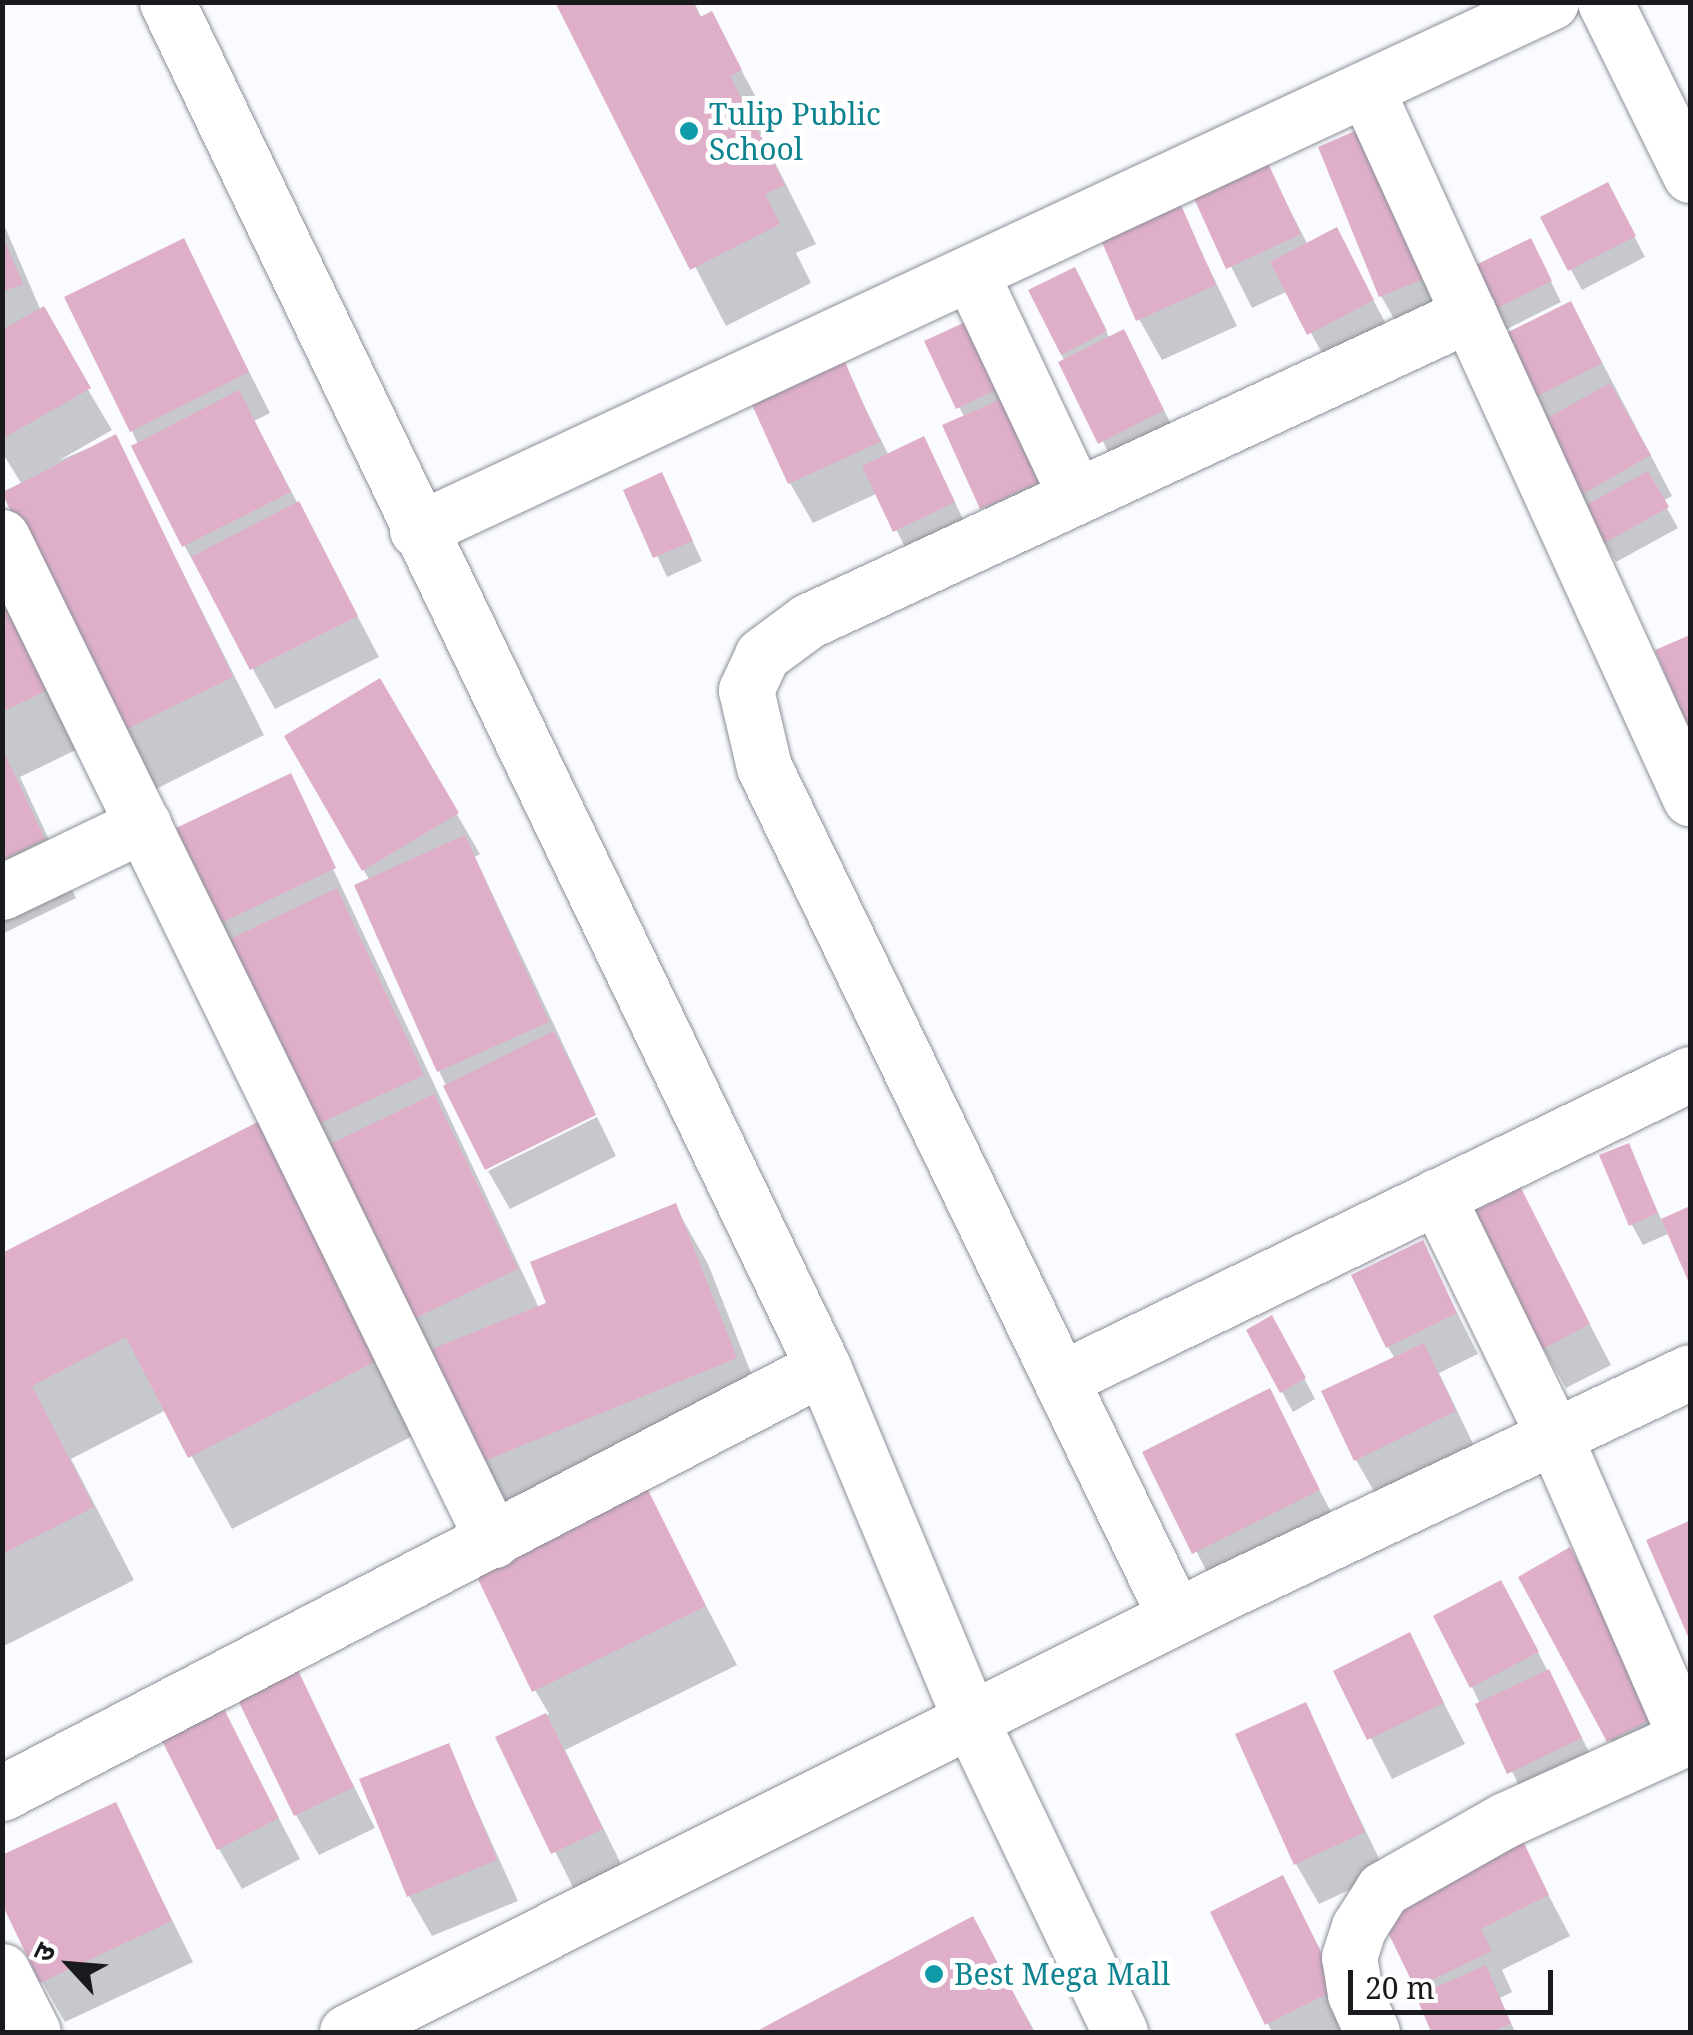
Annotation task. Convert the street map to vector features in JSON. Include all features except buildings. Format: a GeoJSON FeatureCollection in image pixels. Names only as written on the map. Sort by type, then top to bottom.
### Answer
{"type":"FeatureCollection","features":[{"type":"Feature","properties":{"kind":"street"},"geometry":{"type":"LineString","coordinates":[[167,2],[417,530],[823,1368],[970,1719],[1120,2032]]}},
{"type":"Feature","properties":{"kind":"street"},"geometry":{"type":"LineString","coordinates":[[417,530],[1552,2]]}},
{"type":"Feature","properties":{"kind":"street"},"geometry":{"type":"LineString","coordinates":[[1605,2],[1690,175]]}},
{"type":"Feature","properties":{"kind":"street"},"geometry":{"type":"LineString","coordinates":[[1366,89],[1690,798]]}},
{"type":"Feature","properties":{"kind":"street"},"geometry":{"type":"LineString","coordinates":[[971,274],[1076,496]]}},
{"type":"Feature","properties":{"kind":"street"},"geometry":{"type":"LineString","coordinates":[[1175,1616],[764,767],[746,690],[762,655],[808,621],[1469,314]]}},
{"type":"Feature","properties":{"kind":"street"},"geometry":{"type":"LineString","coordinates":[[2,537],[493,1540]]}},
{"type":"Feature","properties":{"kind":"street"},"geometry":{"type":"LineString","coordinates":[[2,892],[144,824]]}},
{"type":"Feature","properties":{"kind":"street"},"geometry":{"type":"LineString","coordinates":[[1060,1380],[1690,1074]]}},
{"type":"Feature","properties":{"kind":"street"},"geometry":{"type":"LineString","coordinates":[[1372,2032],[1355,1994],[1349,1957],[1359,1926],[1383,1889],[1505,1820],[1688,1737],[1555,1438],[1437,1196]]}},
{"type":"Feature","properties":{"kind":"street"},"geometry":{"type":"LineString","coordinates":[[2,1793],[823,1368]]}},
{"type":"Feature","properties":{"kind":"street"},"geometry":{"type":"LineString","coordinates":[[347,2032],[1175,1616],[1690,1372]]}},
{"type":"Feature","properties":{"kind":"street"},"geometry":{"type":"LineString","coordinates":[[2,1971],[33,2032]]}},
{"type":"Feature","properties":{"kind":"place","name":"Tulip Public School"},"geometry":{"type":"Point","coordinates":[689,131]}},
{"type":"Feature","properties":{"kind":"place","name":"Best Mega Mall"},"geometry":{"type":"Point","coordinates":[934,1974]}}]}
